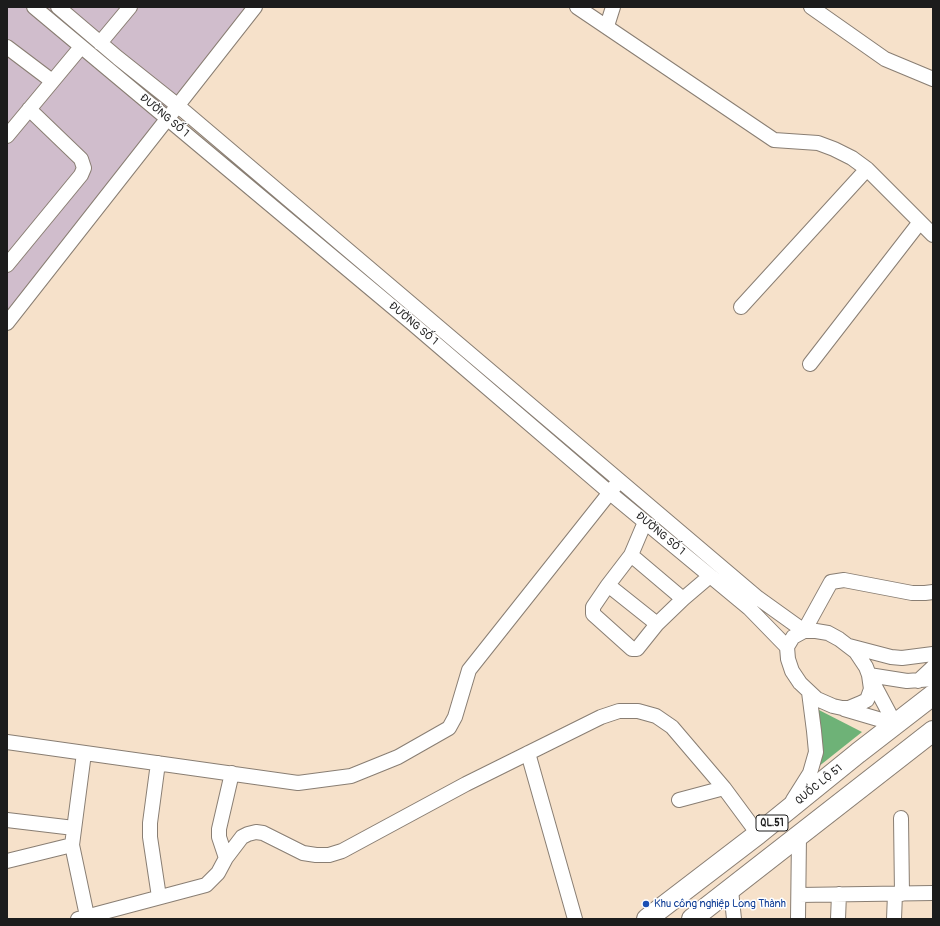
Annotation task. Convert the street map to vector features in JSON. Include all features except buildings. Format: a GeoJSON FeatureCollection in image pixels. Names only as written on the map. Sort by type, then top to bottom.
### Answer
{"type":"FeatureCollection","features":[{"type":"Feature","properties":{"kind":"highway","name":"QUỐC LỘ 51"},"geometry":{"type":"LineString","coordinates":[[647,919],[758,834],[933,695]]}},
{"type":"Feature","properties":{"kind":"highway"},"geometry":{"type":"LineString","coordinates":[[895,724],[914,745]]}},
{"type":"Feature","properties":{"kind":"highway","name":"QL.51"},"geometry":{"type":"LineString","coordinates":[[692,919],[731,890],[933,730]]}},
{"type":"Feature","properties":{"kind":"street","name":"ĐƯỜNG SỐ 1"},"geometry":{"type":"LineString","coordinates":[[34,7],[413,324],[610,493],[749,608],[787,647]]}},
{"type":"Feature","properties":{"kind":"street","name":"ĐƯỜNG SỐ 1"},"geometry":{"type":"LineString","coordinates":[[58,7],[100,43],[178,105],[422,314],[758,598],[804,631]]}},
{"type":"Feature","properties":{"kind":"street"},"geometry":{"type":"LineString","coordinates":[[100,43],[130,7]]}},
{"type":"Feature","properties":{"kind":"street"},"geometry":{"type":"LineString","coordinates":[[7,323],[255,7]]}},
{"type":"Feature","properties":{"kind":"street"},"geometry":{"type":"LineString","coordinates":[[577,7],[774,140],[824,144],[852,158],[866,169],[933,235]]}},
{"type":"Feature","properties":{"kind":"street"},"geometry":{"type":"LineString","coordinates":[[607,26],[613,7]]}},
{"type":"Feature","properties":{"kind":"street"},"geometry":{"type":"LineString","coordinates":[[811,7],[885,59],[933,79]]}},
{"type":"Feature","properties":{"kind":"street"},"geometry":{"type":"LineString","coordinates":[[7,46],[52,81]]}},
{"type":"Feature","properties":{"kind":"street"},"geometry":{"type":"LineString","coordinates":[[7,136],[81,46]]}},
{"type":"Feature","properties":{"kind":"street"},"geometry":{"type":"LineString","coordinates":[[7,265],[81,175],[84,168],[81,159],[29,109]]}},
{"type":"Feature","properties":{"kind":"street"},"geometry":{"type":"LineString","coordinates":[[741,307],[866,169]]}},
{"type":"Feature","properties":{"kind":"street"},"geometry":{"type":"LineString","coordinates":[[810,364],[920,222]]}},
{"type":"Feature","properties":{"kind":"street"},"geometry":{"type":"LineString","coordinates":[[7,742],[298,783],[351,776],[398,757],[449,728],[455,717],[468,670],[620,480]]}},
{"type":"Feature","properties":{"kind":"street"},"geometry":{"type":"LineString","coordinates":[[645,522],[631,555],[593,607],[593,614],[632,649],[637,649],[657,624],[710,576]]}},
{"type":"Feature","properties":{"kind":"street"},"geometry":{"type":"LineString","coordinates":[[631,555],[683,599]]}},
{"type":"Feature","properties":{"kind":"street"},"geometry":{"type":"LineString","coordinates":[[804,631],[831,582],[844,580],[912,593],[925,594],[933,592]]}},
{"type":"Feature","properties":{"kind":"street"},"geometry":{"type":"LineString","coordinates":[[608,585],[657,624]]}},
{"type":"Feature","properties":{"kind":"street"},"geometry":{"type":"LineString","coordinates":[[804,631],[816,631],[828,633],[849,646],[861,659],[895,724],[825,703],[809,692],[792,671],[788,659],[787,647],[793,637],[804,631]]}},
{"type":"Feature","properties":{"kind":"street"},"geometry":{"type":"LineString","coordinates":[[849,646],[891,657],[902,658],[933,654]]}},
{"type":"Feature","properties":{"kind":"street"},"geometry":{"type":"LineString","coordinates":[[918,680],[933,667]]}},
{"type":"Feature","properties":{"kind":"street"},"geometry":{"type":"LineString","coordinates":[[869,675],[895,680],[918,680],[933,678]]}},
{"type":"Feature","properties":{"kind":"street"},"geometry":{"type":"LineString","coordinates":[[842,708],[856,706],[867,700],[871,689],[869,675]]}},
{"type":"Feature","properties":{"kind":"street"},"geometry":{"type":"LineString","coordinates":[[782,815],[801,789],[810,773],[816,752],[809,692]]}},
{"type":"Feature","properties":{"kind":"street"},"geometry":{"type":"LineString","coordinates":[[84,753],[72,845],[82,918],[206,885],[218,873],[226,858],[242,837],[248,834],[256,832],[263,833],[303,853],[329,855],[342,851],[466,784],[601,716],[619,711],[638,711],[656,716],[672,726],[724,788],[758,834]]}},
{"type":"Feature","properties":{"kind":"street"},"geometry":{"type":"LineString","coordinates":[[528,753],[575,919]]}},
{"type":"Feature","properties":{"kind":"street"},"geometry":{"type":"LineString","coordinates":[[158,763],[150,823],[150,837],[159,897]]}},
{"type":"Feature","properties":{"kind":"street"},"geometry":{"type":"LineString","coordinates":[[226,858],[219,837],[219,829],[232,773]]}},
{"type":"Feature","properties":{"kind":"street"},"geometry":{"type":"LineString","coordinates":[[679,800],[724,788]]}},
{"type":"Feature","properties":{"kind":"street"},"geometry":{"type":"LineString","coordinates":[[894,919],[898,894],[901,818]]}},
{"type":"Feature","properties":{"kind":"street"},"geometry":{"type":"LineString","coordinates":[[7,820],[74,828]]}},
{"type":"Feature","properties":{"kind":"street"},"geometry":{"type":"LineString","coordinates":[[798,919],[799,836]]}},
{"type":"Feature","properties":{"kind":"street"},"geometry":{"type":"LineString","coordinates":[[7,860],[72,845]]}},
{"type":"Feature","properties":{"kind":"street"},"geometry":{"type":"LineString","coordinates":[[731,890],[734,919]]}},
{"type":"Feature","properties":{"kind":"street"},"geometry":{"type":"LineString","coordinates":[[838,919],[839,894]]}},
{"type":"Feature","properties":{"kind":"street"},"geometry":{"type":"LineString","coordinates":[[799,895],[933,894]]}},
{"type":"Feature","properties":{"kind":"shaded area"},"geometry":{"type":"Polygon","coordinates":[[[7,7],[253,7],[7,312],[7,7]]]}},
{"type":"Feature","properties":{"kind":"green space"},"geometry":{"type":"Polygon","coordinates":[[[817,709],[862,732],[818,767],[817,709]]]}},
{"type":"Feature","properties":{"kind":"place","name":"Khu công nghiệp Long Thành"},"geometry":{"type":"Point","coordinates":[646,904]}}]}
